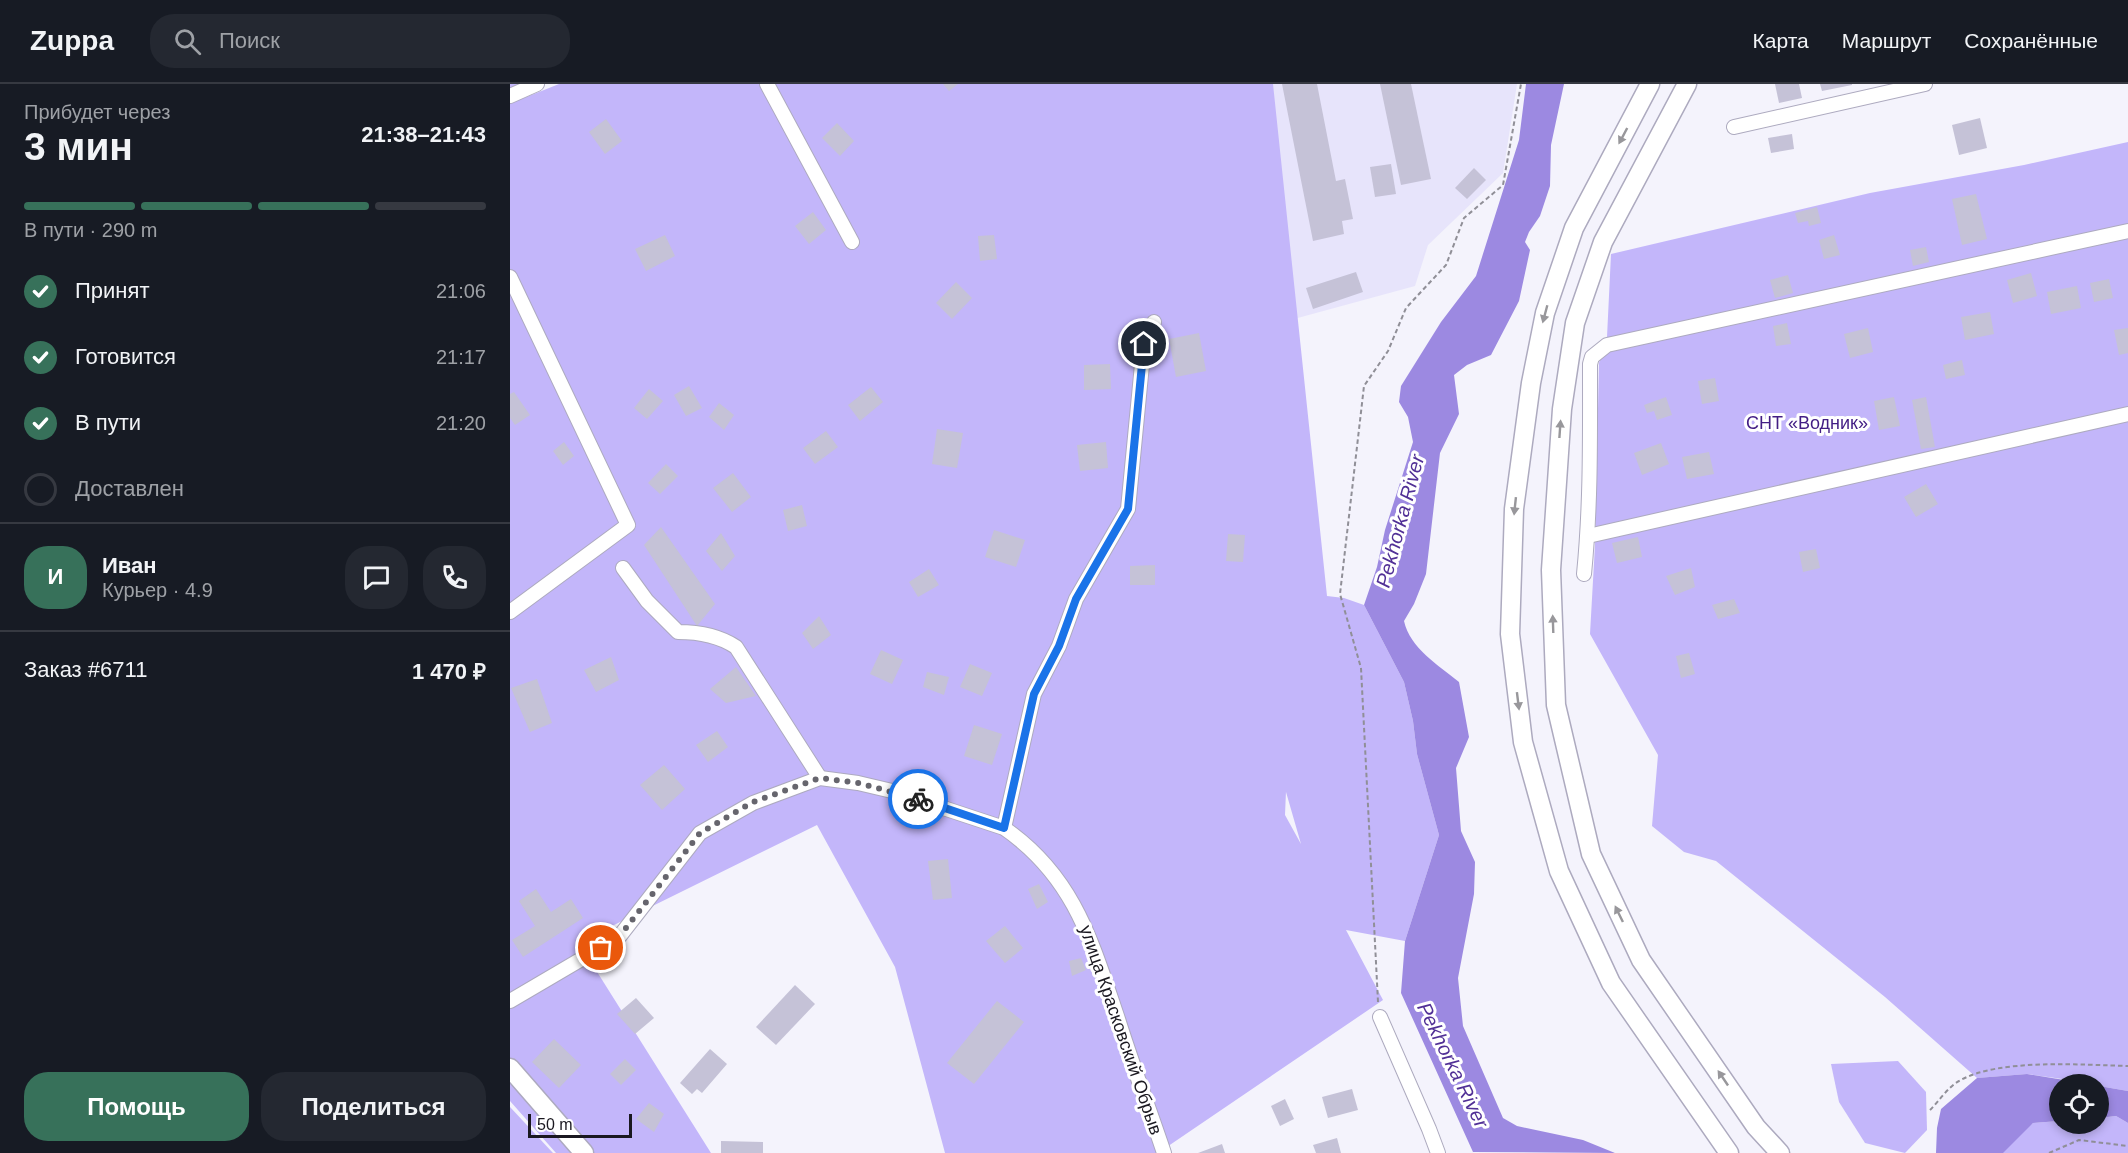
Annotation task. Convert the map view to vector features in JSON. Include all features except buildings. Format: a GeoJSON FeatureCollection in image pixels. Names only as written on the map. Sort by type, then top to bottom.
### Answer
{"type":"FeatureCollection","features":[{"type":"Feature","properties":{"kind":"main road"},"geometry":{"type":"LineString","coordinates":[[1650,84],[1574,228],[1545,313],[1531,383],[1514,509],[1510,634],[1523,742],[1559,871],[1611,983],[1725,1148]]}},
{"type":"Feature","properties":{"kind":"main road"},"geometry":{"type":"LineString","coordinates":[[1687,84],[1603,242],[1575,323],[1562,409],[1551,570],[1556,705],[1591,854],[1641,960],[1756,1127],[1780,1153]]}},
{"type":"Feature","properties":{"kind":"main road"},"geometry":{"type":"LineString","coordinates":[[510,1068],[584,1153]]}},
{"type":"Feature","properties":{"kind":"street"},"geometry":{"type":"LineString","coordinates":[[767,84],[852,242]]}},
{"type":"Feature","properties":{"kind":"street"},"geometry":{"type":"LineString","coordinates":[[1734,127],[1925,84]]}},
{"type":"Feature","properties":{"kind":"street"},"geometry":{"type":"LineString","coordinates":[[510,96],[531,85]]}},
{"type":"Feature","properties":{"kind":"street"},"geometry":{"type":"LineString","coordinates":[[1584,574],[1588,536],[1590,364],[1592,357],[1607,345],[2128,231]]}},
{"type":"Feature","properties":{"kind":"street"},"geometry":{"type":"LineString","coordinates":[[510,276],[628,525],[510,612]]}},
{"type":"Feature","properties":{"kind":"street"},"geometry":{"type":"LineString","coordinates":[[1004,828],[1034,694],[1059,646],[1076,599],[1128,509],[1144,344],[1154,322]]}},
{"type":"Feature","properties":{"kind":"street"},"geometry":{"type":"LineString","coordinates":[[1588,536],[2128,414]]}},
{"type":"Feature","properties":{"kind":"street"},"geometry":{"type":"LineString","coordinates":[[623,568],[647,601],[678,632],[701,632],[727,640],[736,647],[820,778]]}},
{"type":"Feature","properties":{"kind":"street","name":"улица Красковский Обрыв"},"geometry":{"type":"LineString","coordinates":[[510,1001],[619,937],[700,833],[753,802],[820,778],[858,783],[892,791],[1004,828],[1014,834],[1047,866],[1076,907],[1095,948],[1164,1153]]}},
{"type":"Feature","properties":{"kind":"street"},"geometry":{"type":"LineString","coordinates":[[1380,1017],[1438,1153]]}},
{"type":"Feature","properties":{"kind":"path"},"geometry":{"type":"LineString","coordinates":[[1380,1017],[1376,979],[1361,668],[1340,594],[1364,386],[1388,351],[1406,308],[1446,265],[1464,218],[1503,185],[1521,84]]}},
{"type":"Feature","properties":{"kind":"path"},"geometry":{"type":"LineString","coordinates":[[1930,1110],[1958,1081],[1991,1069],[2058,1064],[2128,1066]]}},
{"type":"Feature","properties":{"kind":"path"},"geometry":{"type":"LineString","coordinates":[[2049,1153],[2079,1140],[2128,1146]]}},
{"type":"Feature","properties":{"kind":"shaded area"},"geometry":{"type":"Polygon","coordinates":[[[1271,84],[1517,84],[1503,173],[1428,245],[1415,286],[1294,319],[1271,84]]]}},
{"type":"Feature","properties":{"kind":"green space"},"geometry":{"type":"Polygon","coordinates":[[[510,84],[518,84],[524,98],[559,84],[1273,84],[1327,596],[1344,598],[1364,605],[1404,682],[1413,721],[1417,754],[1439,835],[1405,941],[1346,930],[1383,1000],[1158,1153],[945,1153],[895,967],[817,825],[608,928],[623,945],[594,967],[711,1153],[556,1153],[510,1101],[510,84]],[[1286,791],[1285,815],[1301,844],[1286,791]]]}},
{"type":"Feature","properties":{"kind":"green space","name":"СНТ «Водник»"},"geometry":{"type":"Polygon","coordinates":[[[2128,142],[2128,1091],[2109,1088],[2109,1074],[2049,1074],[2049,1077],[2027,1074],[1977,1078],[1885,997],[1716,861],[1684,852],[1652,826],[1658,755],[1590,634],[1595,545],[1599,363],[1607,337],[1611,254],[1870,193],[2024,165],[2128,142]]]}},
{"type":"Feature","properties":{"kind":"green space"},"geometry":{"type":"Polygon","coordinates":[[[1898,1061],[1926,1092],[1927,1130],[1905,1153],[1865,1143],[1839,1102],[1831,1064],[1898,1061]]]}},
{"type":"Feature","properties":{"kind":"green space"},"geometry":{"type":"Polygon","coordinates":[[[510,1107],[553,1153],[510,1153],[510,1107]]]}},
{"type":"Feature","properties":{"kind":"green space"},"geometry":{"type":"Polygon","coordinates":[[[2116,1116],[2128,1123],[2128,1153],[1993,1153],[2033,1123],[2049,1122],[2049,1134],[2109,1134],[2109,1117],[2116,1116]]]}},
{"type":"Feature","properties":{"kind":"water","name":"Pekhorka River"},"geometry":{"type":"Polygon","coordinates":[[[1526,84],[1564,84],[1551,145],[1550,186],[1540,216],[1525,242],[1530,250],[1519,301],[1491,355],[1467,365],[1454,375],[1459,414],[1440,453],[1426,574],[1414,604],[1404,621],[1412,640],[1419,648],[1459,682],[1469,737],[1456,768],[1461,831],[1475,862],[1474,894],[1458,978],[1463,1026],[1503,1118],[1517,1126],[1583,1140],[1615,1153],[1473,1152],[1401,993],[1405,941],[1439,835],[1417,754],[1413,721],[1404,682],[1364,605],[1413,442],[1408,417],[1399,402],[1401,386],[1441,322],[1476,276],[1519,140],[1526,84]]]}},
{"type":"Feature","properties":{"kind":"water"},"geometry":{"type":"Polygon","coordinates":[[[2027,1074],[2049,1078],[2049,1122],[2033,1123],[2003,1153],[1936,1153],[1937,1128],[1941,1109],[1977,1078],[2027,1074]]]}},
{"type":"Feature","properties":{"kind":"water"},"geometry":{"type":"Polygon","coordinates":[[[2109,1088],[2128,1091],[2128,1123],[2116,1116],[2109,1117],[2109,1088]]]}},
{"type":"Feature","properties":{"kind":"way so far"},"geometry":{"type":"LineString","coordinates":[[601,948],[619,937],[700,833],[753,802],[820,778],[858,783],[918,799]]}},
{"type":"Feature","properties":{"kind":"route"},"geometry":{"type":"LineString","coordinates":[[918,799],[1004,828],[1034,694],[1059,646],[1076,599],[1128,509],[1144,344]]}}]}
